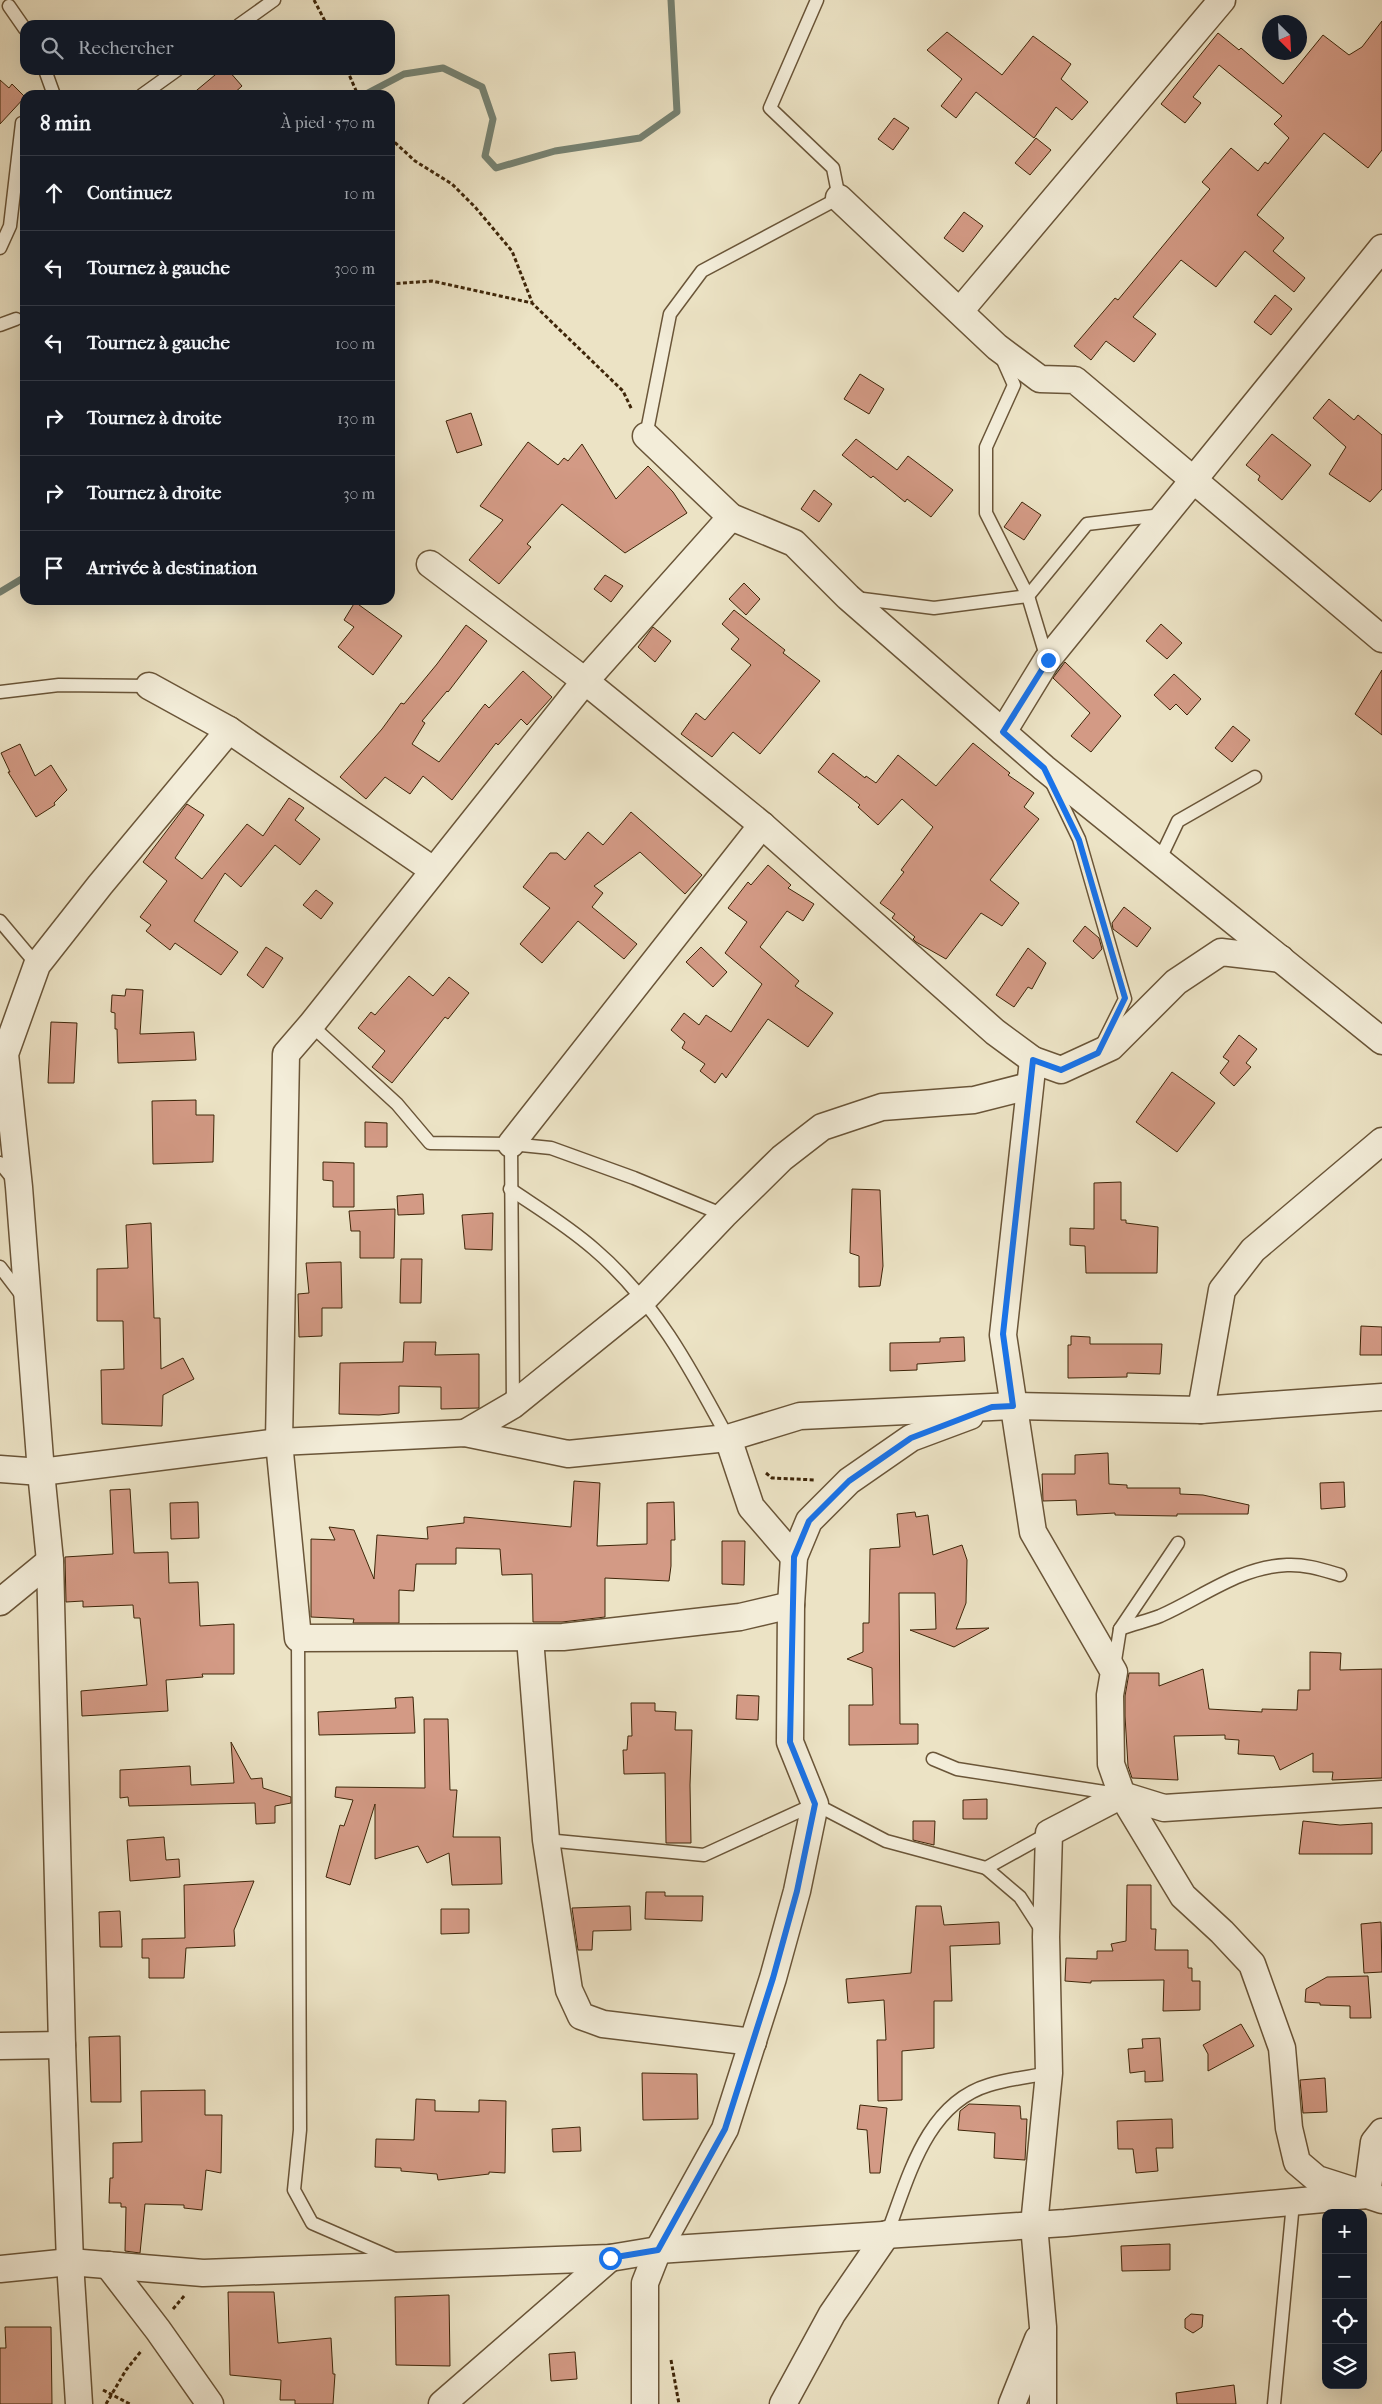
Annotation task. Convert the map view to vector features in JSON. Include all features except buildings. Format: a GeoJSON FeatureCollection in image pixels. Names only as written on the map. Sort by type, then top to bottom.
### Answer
{"type":"FeatureCollection","features":[{"type":"Feature","properties":{"kind":"street"},"geometry":{"type":"LineString","coordinates":[[960,311],[1222,0]]}},
{"type":"Feature","properties":{"kind":"street"},"geometry":{"type":"LineString","coordinates":[[840,198],[997,346],[1040,379],[1075,380],[1194,478],[1382,639]]}},
{"type":"Feature","properties":{"kind":"street"},"geometry":{"type":"LineString","coordinates":[[1003,732],[1048,660],[1382,248]]}},
{"type":"Feature","properties":{"kind":"street"},"geometry":{"type":"LineString","coordinates":[[646,436],[731,517],[794,543],[848,597],[1044,768],[1382,1041]]}},
{"type":"Feature","properties":{"kind":"street"},"geometry":{"type":"LineString","coordinates":[[731,517],[585,681],[286,1054],[279,1442],[298,1638],[563,1637],[740,1617],[791,1605]]}},
{"type":"Feature","properties":{"kind":"street"},"geometry":{"type":"LineString","coordinates":[[430,564],[585,681],[762,825],[995,1032],[1033,1060],[1061,1070],[1111,1048],[1176,982],[1221,952],[1281,960]]}},
{"type":"Feature","properties":{"kind":"street"},"geometry":{"type":"LineString","coordinates":[[148,686],[229,730],[433,870]]}},
{"type":"Feature","properties":{"kind":"street"},"geometry":{"type":"LineString","coordinates":[[79,2404],[70,2262],[62,2044],[50,1561],[41,1472],[19,1187],[3,1059],[37,964],[229,730]]}},
{"type":"Feature","properties":{"kind":"street"},"geometry":{"type":"LineString","coordinates":[[511,1144],[762,825]]}},
{"type":"Feature","properties":{"kind":"street"},"geometry":{"type":"LineString","coordinates":[[1033,1060],[1003,1334],[1002,1407],[1033,1532],[1114,1672],[1110,1695],[1112,1764],[1122,1795],[1183,1896],[1222,1932],[1252,1964],[1282,2048],[1289,2128],[1297,2162],[1317,2180],[1374,2198]]}},
{"type":"Feature","properties":{"kind":"street"},"geometry":{"type":"LineString","coordinates":[[465,1432],[514,1404],[644,1299],[724,1215],[782,1158],[822,1127],[882,1106],[974,1100],[1029,1086]]}},
{"type":"Feature","properties":{"kind":"street"},"geometry":{"type":"LineString","coordinates":[[1201,1410],[1222,1290],[1253,1250],[1382,1141]]}},
{"type":"Feature","properties":{"kind":"street"},"geometry":{"type":"LineString","coordinates":[[0,1469],[41,1472],[279,1442],[465,1432],[568,1454],[728,1438],[800,1416],[1002,1407],[1201,1410],[1330,1399],[1382,1397]]}},
{"type":"Feature","properties":{"kind":"street"},"geometry":{"type":"LineString","coordinates":[[646,2404],[645,2283],[658,2250],[725,2129],[753,2042],[797,1891],[815,1804],[790,1742],[791,1605],[794,1557],[809,1521],[849,1481],[911,1438],[1002,1407]]}},
{"type":"Feature","properties":{"kind":"street"},"geometry":{"type":"LineString","coordinates":[[728,1438],[751,1507],[794,1557]]}},
{"type":"Feature","properties":{"kind":"street"},"geometry":{"type":"LineString","coordinates":[[0,1602],[50,1561]]}},
{"type":"Feature","properties":{"kind":"street"},"geometry":{"type":"LineString","coordinates":[[530,1638],[546,1840],[569,1990],[581,2016],[603,2024],[753,2042]]}},
{"type":"Feature","properties":{"kind":"street"},"geometry":{"type":"LineString","coordinates":[[1043,2404],[1042,2327],[1034,2225],[1049,2073],[1046,1937],[1050,1833],[1122,1795],[1164,1808],[1382,1794]]}},
{"type":"Feature","properties":{"kind":"street"},"geometry":{"type":"LineString","coordinates":[[0,2046],[62,2044]]}},
{"type":"Feature","properties":{"kind":"street"},"geometry":{"type":"LineString","coordinates":[[1374,2198],[1374,2142],[1382,2132]]}},
{"type":"Feature","properties":{"kind":"street"},"geometry":{"type":"LineString","coordinates":[[0,2268],[70,2262],[203,2273],[610,2258],[658,2250],[1034,2225],[1374,2198]]}},
{"type":"Feature","properties":{"kind":"street"},"geometry":{"type":"LineString","coordinates":[[783,2404],[832,2314],[887,2234]]}},
{"type":"Feature","properties":{"kind":"street"},"geometry":{"type":"LineString","coordinates":[[442,2404],[610,2258]]}},
{"type":"Feature","properties":{"kind":"street"},"geometry":{"type":"LineString","coordinates":[[108,2265],[158,2330],[210,2404]]}},
{"type":"Feature","properties":{"kind":"street"},"geometry":{"type":"LineString","coordinates":[[1012,2404],[1042,2327]]}},
{"type":"Feature","properties":{"kind":"lane"},"geometry":{"type":"LineString","coordinates":[[246,20],[274,0]]}},
{"type":"Feature","properties":{"kind":"lane"},"geometry":{"type":"LineString","coordinates":[[646,436],[670,314],[702,271],[840,198],[833,168],[770,108],[817,0]]}},
{"type":"Feature","properties":{"kind":"lane"},"geometry":{"type":"LineString","coordinates":[[9,6],[20,22]]}},
{"type":"Feature","properties":{"kind":"lane"},"geometry":{"type":"LineString","coordinates":[[47,75],[52,90]]}},
{"type":"Feature","properties":{"kind":"lane"},"geometry":{"type":"LineString","coordinates":[[149,90],[170,75]]}},
{"type":"Feature","properties":{"kind":"lane"},"geometry":{"type":"LineString","coordinates":[[0,248],[10,226],[20,140]]}},
{"type":"Feature","properties":{"kind":"lane"},"geometry":{"type":"LineString","coordinates":[[0,314],[16,319],[0,326]]}},
{"type":"Feature","properties":{"kind":"lane"},"geometry":{"type":"LineString","coordinates":[[997,346],[1014,385],[986,447],[986,514],[1028,596],[1048,660]]}},
{"type":"Feature","properties":{"kind":"lane"},"geometry":{"type":"LineString","coordinates":[[848,597],[934,608],[1028,596],[1088,524],[1167,514]]}},
{"type":"Feature","properties":{"kind":"lane"},"geometry":{"type":"LineString","coordinates":[[0,692],[59,685],[148,686]]}},
{"type":"Feature","properties":{"kind":"lane"},"geometry":{"type":"LineString","coordinates":[[1044,768],[1079,840],[1125,998],[1098,1053]]}},
{"type":"Feature","properties":{"kind":"lane"},"geometry":{"type":"LineString","coordinates":[[1160,861],[1178,821],[1255,777]]}},
{"type":"Feature","properties":{"kind":"lane"},"geometry":{"type":"LineString","coordinates":[[0,921],[37,964]]}},
{"type":"Feature","properties":{"kind":"lane"},"geometry":{"type":"LineString","coordinates":[[311,1025],[397,1104],[430,1143],[511,1144],[551,1148],[634,1178],[724,1215]]}},
{"type":"Feature","properties":{"kind":"lane"},"geometry":{"type":"LineString","coordinates":[[511,1144],[510,1188],[514,1404]]}},
{"type":"Feature","properties":{"kind":"lane"},"geometry":{"type":"LineString","coordinates":[[0,1162],[19,1187]]}},
{"type":"Feature","properties":{"kind":"lane"},"geometry":{"type":"LineString","coordinates":[[510,1188],[594,1248],[644,1299],[686,1359],[728,1438]]}},
{"type":"Feature","properties":{"kind":"lane"},"geometry":{"type":"LineString","coordinates":[[0,1267],[27,1303]]}},
{"type":"Feature","properties":{"kind":"lane"},"geometry":{"type":"LineString","coordinates":[[1114,1672],[1120,1629],[1178,1543]]}},
{"type":"Feature","properties":{"kind":"lane"},"geometry":{"type":"LineString","coordinates":[[1120,1629],[1159,1616],[1221,1583],[1254,1570],[1288,1565],[1307,1566],[1340,1575]]}},
{"type":"Feature","properties":{"kind":"lane"},"geometry":{"type":"LineString","coordinates":[[298,1638],[300,2130],[294,2190],[312,2222],[409,2266]]}},
{"type":"Feature","properties":{"kind":"lane"},"geometry":{"type":"LineString","coordinates":[[933,1759],[957,1769],[1122,1795]]}},
{"type":"Feature","properties":{"kind":"lane"},"geometry":{"type":"LineString","coordinates":[[546,1840],[704,1856],[815,1804],[886,1841],[986,1868],[1020,1896],[1046,1937]]}},
{"type":"Feature","properties":{"kind":"lane"},"geometry":{"type":"LineString","coordinates":[[986,1868],[1050,1833]]}},
{"type":"Feature","properties":{"kind":"lane"},"geometry":{"type":"LineString","coordinates":[[887,2234],[923,2145],[939,2119],[966,2095],[988,2085],[1049,2073]]}},
{"type":"Feature","properties":{"kind":"lane"},"geometry":{"type":"LineString","coordinates":[[1274,2404],[1293,2204]]}},
{"type":"Feature","properties":{"kind":"path"},"geometry":{"type":"LineString","coordinates":[[314,0],[324,20]]}},
{"type":"Feature","properties":{"kind":"path"},"geometry":{"type":"LineString","coordinates":[[349,75],[356,90]]}},
{"type":"Feature","properties":{"kind":"path"},"geometry":{"type":"LineString","coordinates":[[395,143],[415,161],[452,184],[474,206],[512,251],[532,303],[623,391],[646,436]]}},
{"type":"Feature","properties":{"kind":"path"},"geometry":{"type":"LineString","coordinates":[[395,284],[432,281],[532,303]]}},
{"type":"Feature","properties":{"kind":"path"},"geometry":{"type":"LineString","coordinates":[[764,1471],[772,1478],[849,1481]]}},
{"type":"Feature","properties":{"kind":"waterway"},"geometry":{"type":"LineString","coordinates":[[374,90],[404,74],[443,68],[482,87],[493,119],[485,156],[496,168],[555,151],[640,138],[677,112],[671,0]]}},
{"type":"Feature","properties":{"kind":"waterway"},"geometry":{"type":"LineString","coordinates":[[0,592],[20,580]]}},
{"type":"Feature","properties":{"kind":"route"},"geometry":{"type":"LineString","coordinates":[[610,2258],[658,2250],[725,2129],[773,1978],[797,1891],[815,1804],[790,1742],[791,1605],[794,1557],[809,1521],[849,1481],[911,1438],[992,1407],[1013,1406],[1003,1334],[1033,1060],[1061,1070],[1098,1053],[1125,998],[1079,840],[1044,768],[1003,732],[1048,660]]}}]}
